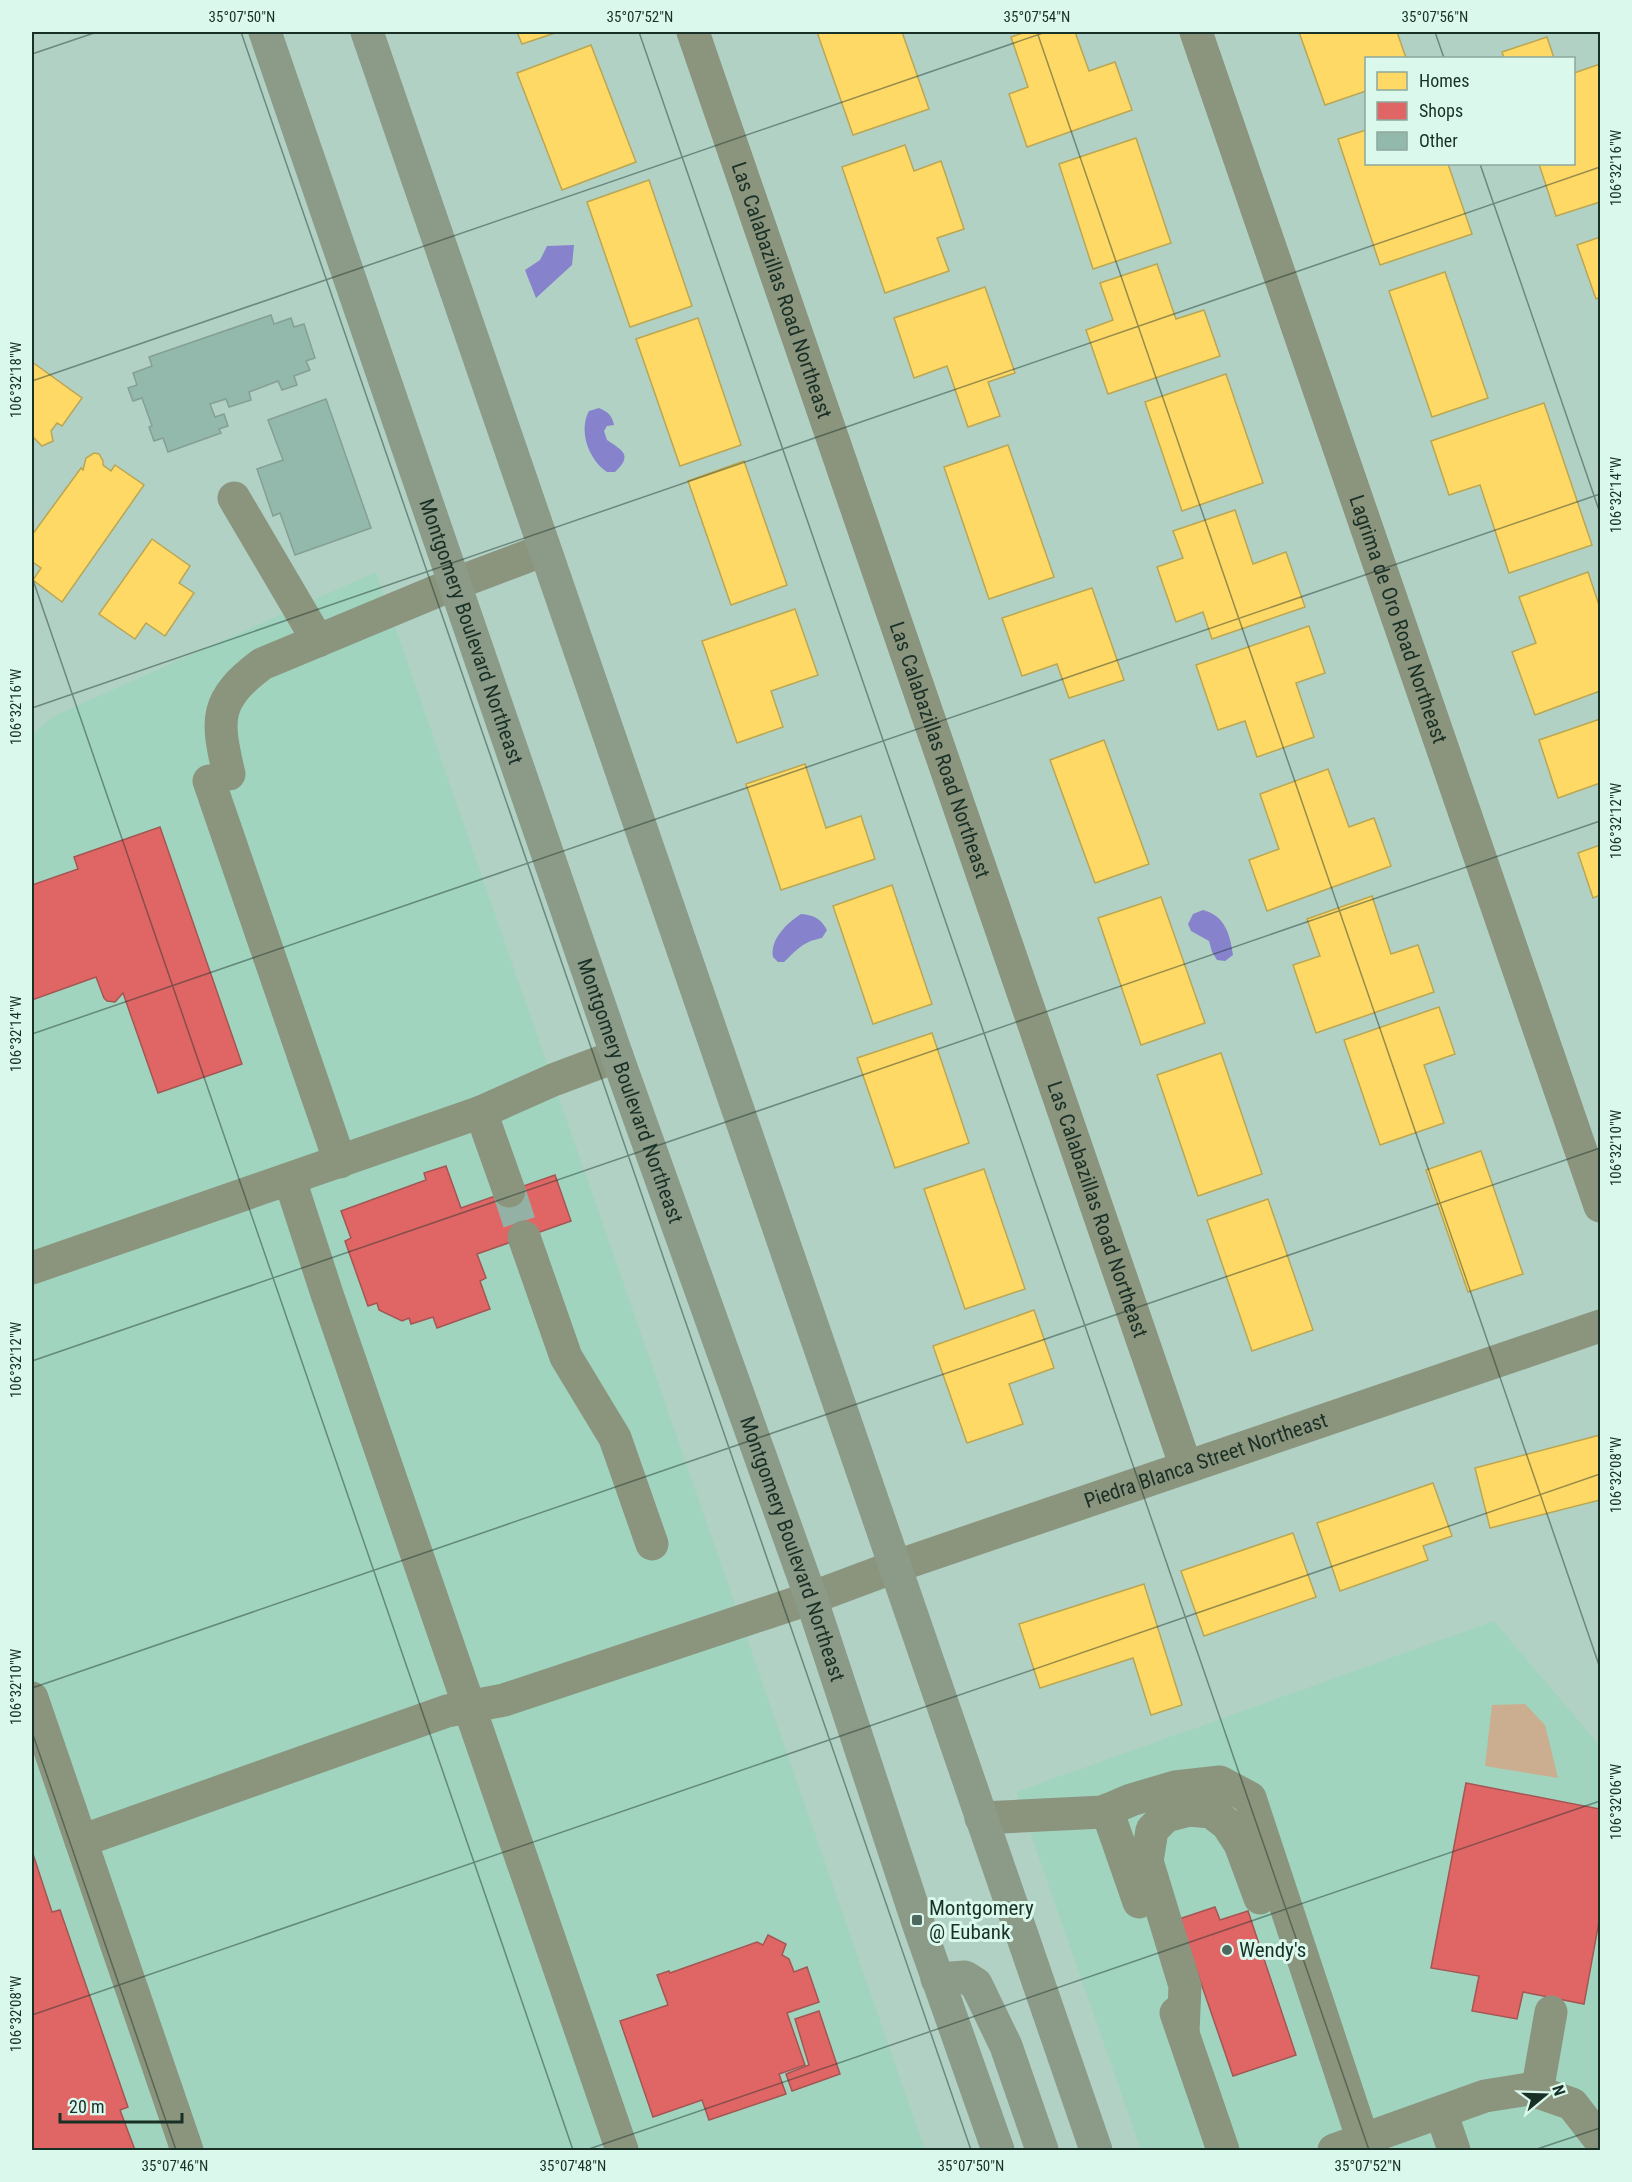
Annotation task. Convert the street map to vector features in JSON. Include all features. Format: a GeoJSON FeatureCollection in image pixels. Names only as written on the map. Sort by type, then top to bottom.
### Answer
{"type":"FeatureCollection","features":[{"type":"Feature","properties":{"kind":"main road","name":"Montgomery Boulevard Northeast"},"geometry":{"type":"LineString","coordinates":[[265,32],[618,1056],[811,1598],[937,1979],[998,2151]]}},
{"type":"Feature","properties":{"kind":"main road"},"geometry":{"type":"LineString","coordinates":[[367,32],[1096,2151]]}},
{"type":"Feature","properties":{"kind":"main road"},"geometry":{"type":"LineString","coordinates":[[937,1979],[965,1977],[976,1984],[1006,2046],[1042,2151]]}},
{"type":"Feature","properties":{"kind":"street","name":"Las Calabazillas Road Northeast"},"geometry":{"type":"LineString","coordinates":[[693,32],[1186,1467]]}},
{"type":"Feature","properties":{"kind":"street","name":"Lagrima de Oro Road Northeast"},"geometry":{"type":"LineString","coordinates":[[1196,32],[1600,1206]]}},
{"type":"Feature","properties":{"kind":"street"},"geometry":{"type":"LineString","coordinates":[[234,498],[318,641]]}},
{"type":"Feature","properties":{"kind":"street"},"geometry":{"type":"LineString","coordinates":[[340,1162],[219,778],[220,718],[226,699],[243,679],[262,664],[454,584],[544,550]]}},
{"type":"Feature","properties":{"kind":"street"},"geometry":{"type":"LineString","coordinates":[[32,1268],[481,1112],[553,1080],[618,1056]]}},
{"type":"Feature","properties":{"kind":"street"},"geometry":{"type":"LineString","coordinates":[[481,1112],[509,1191]]}},
{"type":"Feature","properties":{"kind":"street"},"geometry":{"type":"LineString","coordinates":[[290,1179],[327,1294],[622,2151]]}},
{"type":"Feature","properties":{"kind":"street"},"geometry":{"type":"LineString","coordinates":[[524,1237],[566,1357],[615,1438],[652,1544]]}},
{"type":"Feature","properties":{"kind":"street","name":"Piedra Blanca Street Northeast"},"geometry":{"type":"LineString","coordinates":[[81,1841],[447,1711],[504,1700],[811,1598],[894,1567],[1600,1326]]}},
{"type":"Feature","properties":{"kind":"street"},"geometry":{"type":"LineString","coordinates":[[32,1698],[188,2151]]}},
{"type":"Feature","properties":{"kind":"street"},"geometry":{"type":"LineString","coordinates":[[981,1818],[1103,1812],[1176,1787],[1220,1782],[1250,1798],[1302,1958],[1348,2145],[1485,2096],[1529,2089],[1572,2104],[1600,2140]]}},
{"type":"Feature","properties":{"kind":"street"},"geometry":{"type":"LineString","coordinates":[[1107,1810],[1223,2151]]}},
{"type":"Feature","properties":{"kind":"street"},"geometry":{"type":"LineString","coordinates":[[1183,2032],[1185,1986],[1147,1861],[1152,1830],[1166,1816],[1189,1810],[1211,1812],[1227,1824],[1240,1844],[1277,1942],[1302,1958]]}},
{"type":"Feature","properties":{"kind":"street"},"geometry":{"type":"LineString","coordinates":[[1537,2092],[1551,2012]]}},
{"type":"Feature","properties":{"kind":"street"},"geometry":{"type":"LineString","coordinates":[[1441,2112],[1454,2151]]}},
{"type":"Feature","properties":{"kind":"shaded area"},"geometry":{"type":"Polygon","coordinates":[[[574,245],[572,265],[536,298],[525,270],[540,260],[547,246],[574,245]]]}},
{"type":"Feature","properties":{"kind":"shaded area"},"geometry":{"type":"Polygon","coordinates":[[[599,408],[609,414],[614,425],[607,426],[604,431],[607,440],[618,447],[625,457],[615,472],[607,472],[601,467],[587,445],[586,419],[589,411],[599,408]]]}},
{"type":"Feature","properties":{"kind":"shaded area"},"geometry":{"type":"Polygon","coordinates":[[[376,572],[925,2150],[32,2150],[32,735],[54,716],[376,572]]]}},
{"type":"Feature","properties":{"kind":"shaded area"},"geometry":{"type":"Polygon","coordinates":[[[1203,910],[1217,917],[1228,933],[1233,955],[1225,961],[1217,960],[1209,941],[1191,931],[1188,924],[1193,914],[1203,910]]]}},
{"type":"Feature","properties":{"kind":"shaded area"},"geometry":{"type":"Polygon","coordinates":[[[801,914],[817,918],[827,930],[822,938],[805,944],[784,962],[778,962],[773,957],[774,944],[785,927],[801,914]]]}},
{"type":"Feature","properties":{"kind":"shaded area"},"geometry":{"type":"Polygon","coordinates":[[[1494,1621],[1600,1746],[1600,2150],[1141,2150],[1016,1792],[1494,1621]]]}},
{"type":"Feature","properties":{"kind":"shaded area"},"geometry":{"type":"Polygon","coordinates":[[[1525,1704],[1545,1725],[1558,1778],[1485,1766],[1492,1705],[1525,1704]]]}},
{"type":"Feature","properties":{"kind":"building: Homes"},"geometry":{"type":"Polygon","coordinates":[[[517,32],[558,32],[522,44],[517,32]]]}},
{"type":"Feature","properties":{"kind":"building: Homes"},"geometry":{"type":"Polygon","coordinates":[[[817,32],[902,32],[929,109],[853,135],[817,32]]]}},
{"type":"Feature","properties":{"kind":"building: Homes"},"geometry":{"type":"Polygon","coordinates":[[[1026,32],[1075,32],[1089,71],[1115,62],[1132,110],[1027,147],[1009,94],[1028,87],[1011,37],[1026,32]]]}},
{"type":"Feature","properties":{"kind":"building: Homes"},"geometry":{"type":"Polygon","coordinates":[[[1299,32],[1397,32],[1406,57],[1365,57],[1365,91],[1325,105],[1299,32]]]}},
{"type":"Feature","properties":{"kind":"building: Homes"},"geometry":{"type":"Polygon","coordinates":[[[1547,37],[1554,57],[1504,57],[1502,52],[1547,37]]]}},
{"type":"Feature","properties":{"kind":"building: Homes"},"geometry":{"type":"Polygon","coordinates":[[[591,45],[636,162],[562,190],[517,73],[591,45]]]}},
{"type":"Feature","properties":{"kind":"building: Homes"},"geometry":{"type":"Polygon","coordinates":[[[1600,64],[1600,202],[1556,216],[1539,165],[1575,165],[1575,73],[1600,64]]]}},
{"type":"Feature","properties":{"kind":"building: Homes"},"geometry":{"type":"Polygon","coordinates":[[[1365,130],[1365,165],[1448,165],[1472,234],[1380,265],[1338,139],[1365,130]]]}},
{"type":"Feature","properties":{"kind":"building: Homes"},"geometry":{"type":"Polygon","coordinates":[[[1136,138],[1171,243],[1093,269],[1059,164],[1136,138]]]}},
{"type":"Feature","properties":{"kind":"building: Homes"},"geometry":{"type":"Polygon","coordinates":[[[905,145],[914,171],[941,161],[964,229],[937,238],[949,271],[885,293],[842,167],[905,145]]]}},
{"type":"Feature","properties":{"kind":"building: Homes"},"geometry":{"type":"Polygon","coordinates":[[[649,180],[692,306],[630,327],[587,202],[649,180]]]}},
{"type":"Feature","properties":{"kind":"building: Homes"},"geometry":{"type":"Polygon","coordinates":[[[1600,237],[1600,297],[1596,299],[1577,245],[1600,237]]]}},
{"type":"Feature","properties":{"kind":"building: Homes"},"geometry":{"type":"Polygon","coordinates":[[[1157,264],[1176,319],[1204,310],[1220,356],[1108,394],[1086,330],[1113,320],[1100,283],[1157,264]]]}},
{"type":"Feature","properties":{"kind":"building: Homes"},"geometry":{"type":"Polygon","coordinates":[[[1445,272],[1488,398],[1432,417],[1389,291],[1445,272]]]}},
{"type":"Feature","properties":{"kind":"building: Homes"},"geometry":{"type":"Polygon","coordinates":[[[985,287],[1015,373],[988,382],[1000,416],[968,427],[947,366],[914,378],[894,318],[985,287]]]}},
{"type":"Feature","properties":{"kind":"building: Homes"},"geometry":{"type":"Polygon","coordinates":[[[698,318],[741,445],[680,466],[636,339],[698,318]]]}},
{"type":"Feature","properties":{"kind":"building: Homes"},"geometry":{"type":"Polygon","coordinates":[[[32,362],[82,398],[62,426],[57,423],[51,431],[53,441],[42,446],[32,436],[32,362]]]}},
{"type":"Feature","properties":{"kind":"building: Homes"},"geometry":{"type":"Polygon","coordinates":[[[1226,374],[1263,483],[1182,511],[1145,402],[1226,374]]]}},
{"type":"Feature","properties":{"kind":"building: Homes"},"geometry":{"type":"Polygon","coordinates":[[[1544,403],[1592,545],[1509,573],[1480,485],[1449,495],[1431,441],[1544,403]]]}},
{"type":"Feature","properties":{"kind":"building: Homes"},"geometry":{"type":"Polygon","coordinates":[[[1008,445],[1054,577],[989,599],[944,467],[1008,445]]]}},
{"type":"Feature","properties":{"kind":"building: Homes"},"geometry":{"type":"Polygon","coordinates":[[[94,453],[99,454],[103,465],[111,471],[115,465],[144,485],[62,602],[33,580],[41,568],[32,564],[32,535],[81,468],[83,470],[86,458],[94,453]]]}},
{"type":"Feature","properties":{"kind":"building: Homes"},"geometry":{"type":"Polygon","coordinates":[[[744,461],[787,585],[731,605],[688,481],[744,461]]]}},
{"type":"Feature","properties":{"kind":"building: Homes"},"geometry":{"type":"Polygon","coordinates":[[[1235,510],[1253,564],[1286,552],[1305,607],[1212,639],[1203,612],[1176,622],[1157,567],[1183,558],[1173,531],[1235,510]]]}},
{"type":"Feature","properties":{"kind":"building: Homes"},"geometry":{"type":"Polygon","coordinates":[[[152,539],[190,566],[179,583],[194,593],[165,636],[146,623],[135,639],[99,614],[152,539]]]}},
{"type":"Feature","properties":{"kind":"building: Homes"},"geometry":{"type":"Polygon","coordinates":[[[1588,572],[1600,608],[1600,691],[1535,715],[1512,652],[1536,643],[1519,597],[1588,572]]]}},
{"type":"Feature","properties":{"kind":"building: Homes"},"geometry":{"type":"Polygon","coordinates":[[[1092,588],[1124,680],[1069,698],[1057,664],[1022,676],[1002,618],[1092,588]]]}},
{"type":"Feature","properties":{"kind":"building: Homes"},"geometry":{"type":"Polygon","coordinates":[[[795,609],[818,675],[771,691],[783,727],[737,743],[702,641],[795,609]]]}},
{"type":"Feature","properties":{"kind":"building: Homes"},"geometry":{"type":"Polygon","coordinates":[[[1309,626],[1325,673],[1296,683],[1314,737],[1257,757],[1245,721],[1218,730],[1196,665],[1309,626]]]}},
{"type":"Feature","properties":{"kind":"building: Homes"},"geometry":{"type":"Polygon","coordinates":[[[1600,719],[1600,783],[1558,798],[1539,740],[1600,719]]]}},
{"type":"Feature","properties":{"kind":"building: Homes"},"geometry":{"type":"Polygon","coordinates":[[[1104,740],[1149,864],[1095,883],[1050,760],[1104,740]]]}},
{"type":"Feature","properties":{"kind":"building: Homes"},"geometry":{"type":"Polygon","coordinates":[[[805,764],[826,828],[861,816],[875,859],[781,890],[746,784],[805,764]]]}},
{"type":"Feature","properties":{"kind":"building: Homes"},"geometry":{"type":"Polygon","coordinates":[[[1328,769],[1349,827],[1374,818],[1391,866],[1267,911],[1249,860],[1279,849],[1260,794],[1328,769]]]}},
{"type":"Feature","properties":{"kind":"building: Homes"},"geometry":{"type":"Polygon","coordinates":[[[1600,845],[1600,895],[1593,898],[1578,853],[1600,845]]]}},
{"type":"Feature","properties":{"kind":"building: Homes"},"geometry":{"type":"Polygon","coordinates":[[[892,885],[932,1004],[873,1024],[833,906],[892,885]]]}},
{"type":"Feature","properties":{"kind":"building: Homes"},"geometry":{"type":"Polygon","coordinates":[[[1372,896],[1391,954],[1418,945],[1434,992],[1316,1033],[1293,965],[1320,956],[1307,919],[1372,896]]]}},
{"type":"Feature","properties":{"kind":"building: Homes"},"geometry":{"type":"Polygon","coordinates":[[[1161,897],[1205,1023],[1141,1045],[1098,918],[1161,897]]]}},
{"type":"Feature","properties":{"kind":"building: Homes"},"geometry":{"type":"Polygon","coordinates":[[[1439,1007],[1455,1054],[1424,1065],[1444,1123],[1380,1145],[1344,1040],[1439,1007]]]}},
{"type":"Feature","properties":{"kind":"building: Homes"},"geometry":{"type":"Polygon","coordinates":[[[932,1033],[969,1143],[895,1168],[857,1058],[932,1033]]]}},
{"type":"Feature","properties":{"kind":"building: Homes"},"geometry":{"type":"Polygon","coordinates":[[[1221,1053],[1262,1174],[1198,1196],[1157,1075],[1221,1053]]]}},
{"type":"Feature","properties":{"kind":"building: Homes"},"geometry":{"type":"Polygon","coordinates":[[[1481,1151],[1523,1274],[1468,1292],[1426,1170],[1481,1151]]]}},
{"type":"Feature","properties":{"kind":"building: Homes"},"geometry":{"type":"Polygon","coordinates":[[[984,1169],[1025,1289],[965,1309],[924,1189],[984,1169]]]}},
{"type":"Feature","properties":{"kind":"building: Homes"},"geometry":{"type":"Polygon","coordinates":[[[1268,1199],[1313,1330],[1252,1351],[1207,1220],[1268,1199]]]}},
{"type":"Feature","properties":{"kind":"building: Homes"},"geometry":{"type":"Polygon","coordinates":[[[1034,1310],[1054,1368],[1009,1384],[1023,1424],[967,1443],[933,1346],[1034,1310]]]}},
{"type":"Feature","properties":{"kind":"building: Homes"},"geometry":{"type":"Polygon","coordinates":[[[1600,1435],[1600,1500],[1490,1528],[1475,1468],[1600,1435]]]}},
{"type":"Feature","properties":{"kind":"building: Homes"},"geometry":{"type":"Polygon","coordinates":[[[1433,1483],[1452,1536],[1423,1546],[1428,1560],[1340,1591],[1317,1523],[1433,1483]]]}},
{"type":"Feature","properties":{"kind":"building: Homes"},"geometry":{"type":"Polygon","coordinates":[[[1293,1533],[1316,1597],[1204,1636],[1181,1571],[1293,1533]]]}},
{"type":"Feature","properties":{"kind":"building: Homes"},"geometry":{"type":"Polygon","coordinates":[[[1144,1584],[1182,1705],[1151,1715],[1133,1658],[1040,1688],[1019,1624],[1144,1584]]]}},
{"type":"Feature","properties":{"kind":"building: Shops"},"geometry":{"type":"Polygon","coordinates":[[[160,827],[242,1064],[158,1093],[123,993],[115,1002],[107,1001],[96,977],[32,1000],[32,885],[78,869],[74,857],[160,827]]]}},
{"type":"Feature","properties":{"kind":"building: Shops"},"geometry":{"type":"Polygon","coordinates":[[[446,1166],[461,1208],[555,1175],[571,1221],[477,1254],[486,1278],[480,1281],[490,1309],[437,1328],[433,1317],[411,1324],[409,1318],[402,1321],[379,1310],[377,1303],[368,1306],[345,1241],[351,1238],[341,1211],[426,1180],[424,1173],[446,1166]]]}},
{"type":"Feature","properties":{"kind":"building: Shops"},"geometry":{"type":"Polygon","coordinates":[[[1466,1783],[1600,1809],[1600,1916],[1584,2004],[1523,1992],[1517,2019],[1472,2011],[1479,1976],[1431,1968],[1466,1783]]]}},
{"type":"Feature","properties":{"kind":"building: Shops"},"geometry":{"type":"Polygon","coordinates":[[[32,1851],[52,1912],[60,1910],[128,2107],[120,2110],[135,2150],[32,2150],[32,1851]]]}},
{"type":"Feature","properties":{"kind":"building: Shops"},"geometry":{"type":"Polygon","coordinates":[[[1215,1907],[1220,1920],[1248,1911],[1296,2055],[1233,2076],[1179,1919],[1215,1907]]]}},
{"type":"Feature","properties":{"kind":"building: Shops"},"geometry":{"type":"Polygon","coordinates":[[[768,1935],[786,1944],[782,1955],[789,1959],[794,1972],[807,1967],[819,2002],[787,2013],[805,2065],[779,2074],[786,2094],[709,2120],[702,2100],[653,2117],[620,2021],[668,2005],[657,1975],[669,1971],[670,1973],[757,1942],[763,1945],[768,1935]]]}},
{"type":"Feature","properties":{"kind":"building: Shops"},"geometry":{"type":"Polygon","coordinates":[[[819,2011],[840,2074],[792,2091],[786,2074],[809,2065],[795,2019],[819,2011]]]}},
{"type":"Feature","properties":{"kind":"building: Other"},"geometry":{"type":"Polygon","coordinates":[[[271,315],[274,324],[291,318],[294,327],[304,324],[315,358],[306,361],[310,370],[294,376],[297,385],[282,390],[278,381],[249,392],[251,400],[229,407],[226,399],[210,404],[215,417],[224,414],[228,426],[219,429],[221,433],[168,452],[163,438],[154,441],[149,427],[152,426],[142,398],[133,401],[128,388],[137,385],[133,373],[152,366],[149,357],[271,315]]]}},
{"type":"Feature","properties":{"kind":"building: Other"},"geometry":{"type":"Polygon","coordinates":[[[326,399],[371,528],[295,555],[280,513],[273,516],[257,469],[283,460],[268,420],[326,399]]]}},
{"type":"Feature","properties":{"kind":"tunnel"},"geometry":{"type":"LineString","coordinates":[[509,1191],[524,1237]]}},
{"type":"Feature","properties":{"kind":"place","name":"Montgomery @ Eubank"},"geometry":{"type":"Point","coordinates":[917,1920]}},
{"type":"Feature","properties":{"kind":"place","name":"Wendy's"},"geometry":{"type":"Point","coordinates":[1227,1950]}}]}
